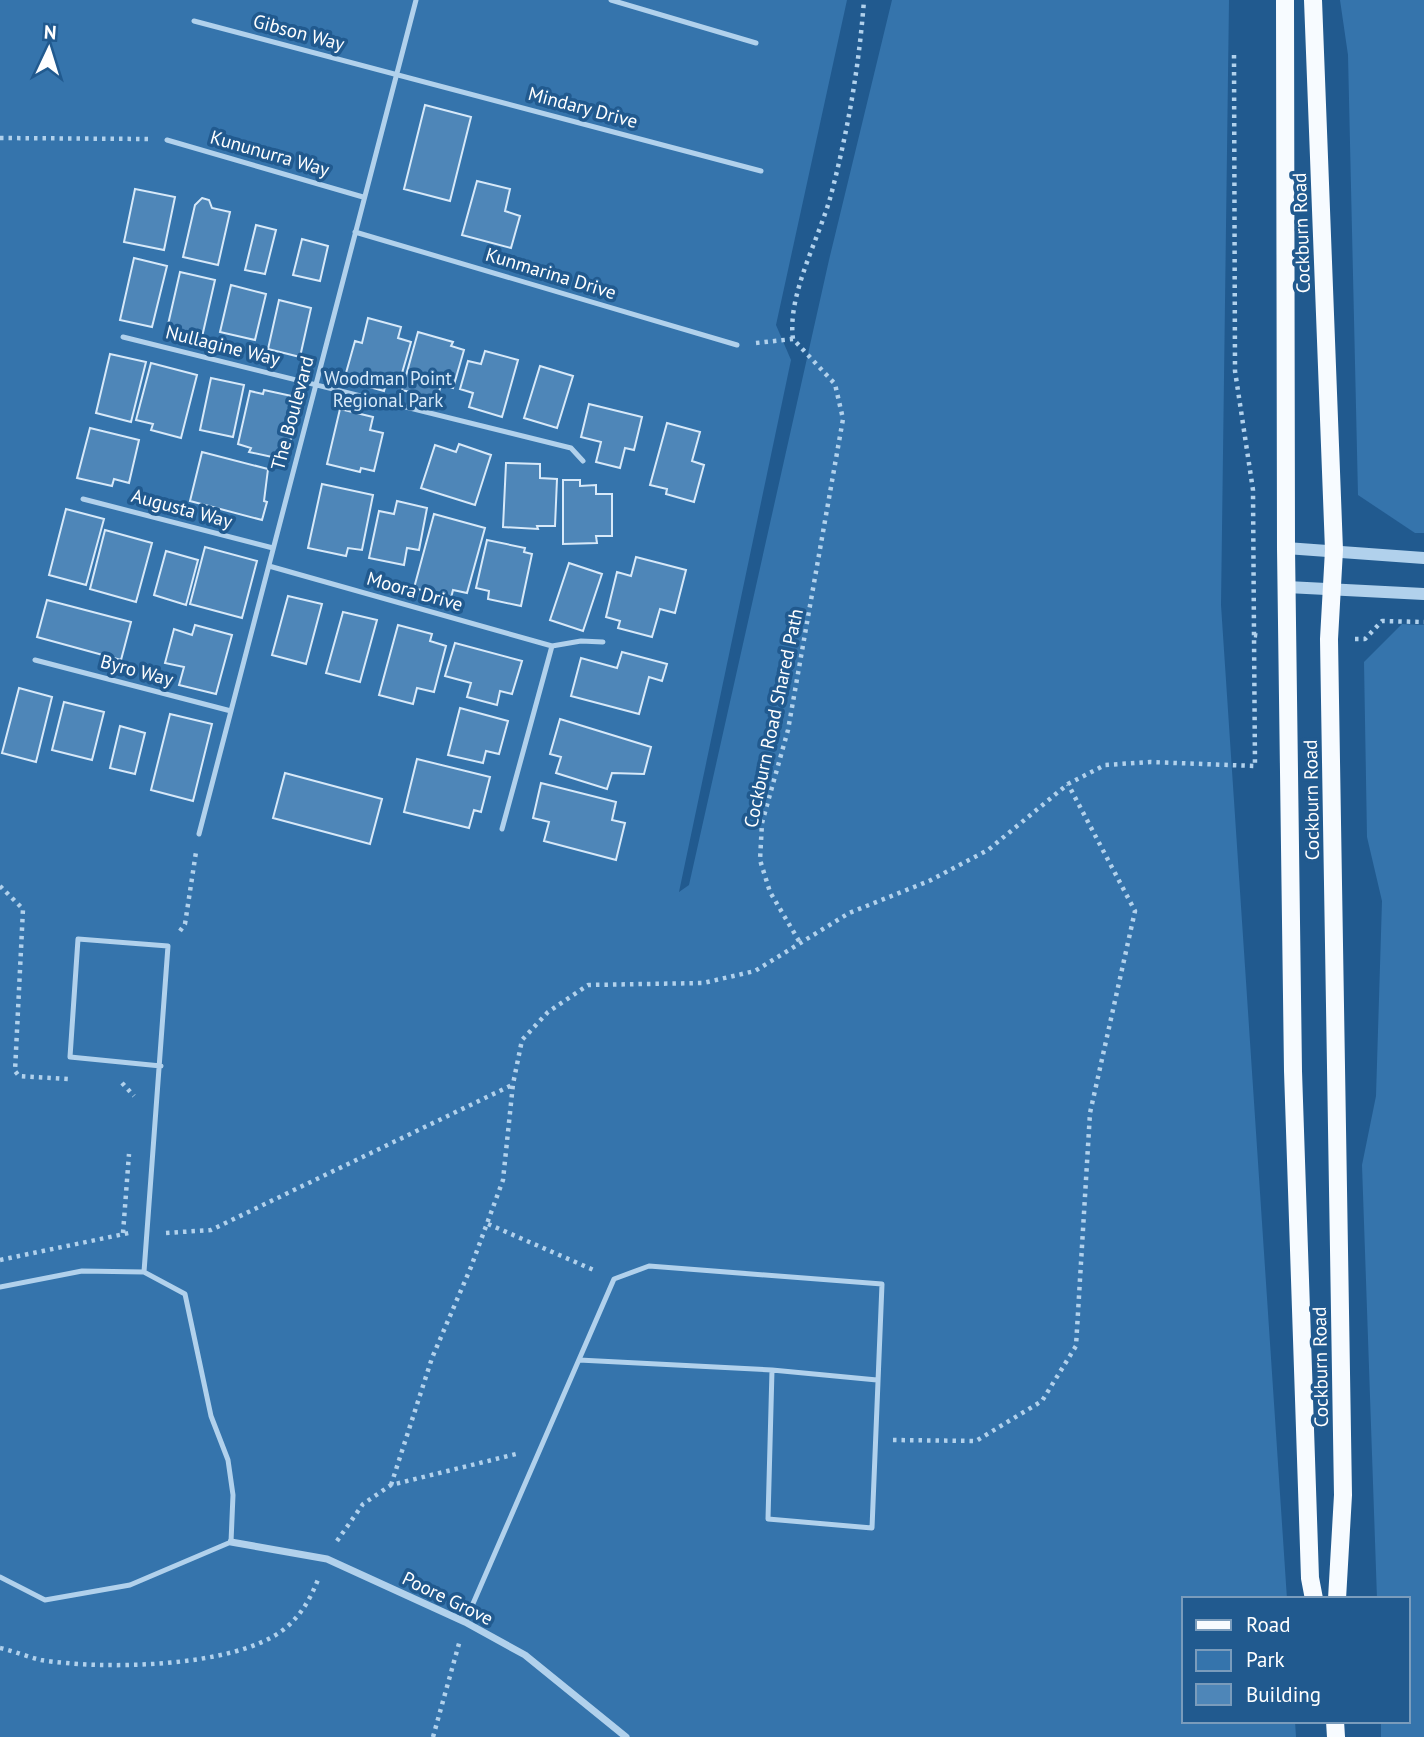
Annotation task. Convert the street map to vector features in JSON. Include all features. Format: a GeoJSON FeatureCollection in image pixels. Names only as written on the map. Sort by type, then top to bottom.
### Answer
{"type":"FeatureCollection","features":[{"type":"Feature","properties":{"kind":"main road","name":"Cockburn Road"},"geometry":{"type":"LineString","coordinates":[[1285,0],[1286,548],[1293,1071],[1310,1578],[1314,1597]]}},
{"type":"Feature","properties":{"kind":"main road","name":"Cockburn Road"},"geometry":{"type":"LineString","coordinates":[[1313,0],[1334,550],[1329,639],[1343,1495],[1337,1597]]}},
{"type":"Feature","properties":{"kind":"street"},"geometry":{"type":"LineString","coordinates":[[1286,548],[1424,558]]}},
{"type":"Feature","properties":{"kind":"street"},"geometry":{"type":"LineString","coordinates":[[1287,586],[1424,594]]}},
{"type":"Feature","properties":{"kind":"street","name":"Poore Grove"},"geometry":{"type":"LineString","coordinates":[[231,1542],[327,1559],[465,1622],[525,1654],[626,1737]]}},
{"type":"Feature","properties":{"kind":"lane","name":"The Boulevard"},"geometry":{"type":"LineString","coordinates":[[199,834],[416,0]]}},
{"type":"Feature","properties":{"kind":"lane"},"geometry":{"type":"LineString","coordinates":[[611,0],[756,43]]}},
{"type":"Feature","properties":{"kind":"lane","name":"Gibson Way"},"geometry":{"type":"LineString","coordinates":[[194,21],[396,74]]}},
{"type":"Feature","properties":{"kind":"lane","name":"Mindary Drive"},"geometry":{"type":"LineString","coordinates":[[396,74],[761,171]]}},
{"type":"Feature","properties":{"kind":"lane","name":"Kununurra Way"},"geometry":{"type":"LineString","coordinates":[[167,140],[363,197]]}},
{"type":"Feature","properties":{"kind":"lane","name":"Kunmarina Drive"},"geometry":{"type":"LineString","coordinates":[[355,232],[737,345]]}},
{"type":"Feature","properties":{"kind":"lane","name":"Nullagine Way"},"geometry":{"type":"LineString","coordinates":[[123,337],[570,448],[583,461]]}},
{"type":"Feature","properties":{"kind":"lane","name":"Augusta Way"},"geometry":{"type":"LineString","coordinates":[[83,499],[273,548]]}},
{"type":"Feature","properties":{"kind":"lane","name":"Moora Drive"},"geometry":{"type":"LineString","coordinates":[[268,566],[552,646],[581,641],[603,642]]}},
{"type":"Feature","properties":{"kind":"lane"},"geometry":{"type":"LineString","coordinates":[[502,829],[552,646]]}},
{"type":"Feature","properties":{"kind":"lane","name":"Byro Way"},"geometry":{"type":"LineString","coordinates":[[35,660],[231,711]]}},
{"type":"Feature","properties":{"kind":"lane"},"geometry":{"type":"LineString","coordinates":[[144,1272],[161,1066],[168,946],[78,939],[69,1057],[161,1066]]}},
{"type":"Feature","properties":{"kind":"lane"},"geometry":{"type":"LineString","coordinates":[[465,1622],[614,1279],[649,1266],[882,1284],[872,1528],[768,1519],[772,1370]]}},
{"type":"Feature","properties":{"kind":"lane"},"geometry":{"type":"LineString","coordinates":[[0,1287],[82,1271],[144,1272],[184,1294],[211,1416],[228,1460],[233,1495],[231,1542],[130,1585],[45,1600],[0,1577]]}},
{"type":"Feature","properties":{"kind":"lane"},"geometry":{"type":"LineString","coordinates":[[579,1360],[772,1370],[877,1380]]}},
{"type":"Feature","properties":{"kind":"path"},"geometry":{"type":"LineString","coordinates":[[737,345],[793,339],[793,310],[830,197],[858,74],[864,0]]}},
{"type":"Feature","properties":{"kind":"path"},"geometry":{"type":"LineString","coordinates":[[391,1485],[432,1358],[488,1224],[503,1180],[513,1084],[522,1040],[548,1012],[588,985],[703,983],[755,971],[799,941],[849,913],[929,881],[988,849],[1068,783],[1105,765],[1150,762],[1255,766],[1253,490],[1235,371],[1234,55]]}},
{"type":"Feature","properties":{"kind":"path"},"geometry":{"type":"LineString","coordinates":[[0,138],[167,140]]}},
{"type":"Feature","properties":{"kind":"path","name":"Cockburn Road Shared Path"},"geometry":{"type":"LineString","coordinates":[[793,339],[835,384],[843,419],[788,730],[762,823],[760,860],[770,891],[799,941]]}},
{"type":"Feature","properties":{"kind":"path"},"geometry":{"type":"LineString","coordinates":[[1329,639],[1365,639],[1382,621],[1424,622]]}},
{"type":"Feature","properties":{"kind":"path"},"geometry":{"type":"LineString","coordinates":[[1254,635],[1288,638]]}},
{"type":"Feature","properties":{"kind":"path"},"geometry":{"type":"LineString","coordinates":[[875,1439],[923,1442],[976,1440],[1042,1401],[1076,1346],[1090,1113],[1135,911],[1068,783]]}},
{"type":"Feature","properties":{"kind":"path"},"geometry":{"type":"LineString","coordinates":[[168,946],[185,925],[199,834]]}},
{"type":"Feature","properties":{"kind":"path"},"geometry":{"type":"LineString","coordinates":[[0,1260],[122,1233],[178,1234],[211,1230],[513,1084]]}},
{"type":"Feature","properties":{"kind":"path"},"geometry":{"type":"LineString","coordinates":[[488,1224],[614,1279]]}},
{"type":"Feature","properties":{"kind":"path"},"geometry":{"type":"LineString","coordinates":[[0,1647],[41,1660],[112,1664],[201,1660],[251,1648],[283,1630],[308,1604],[327,1559],[347,1522],[363,1504],[391,1485],[538,1449]]}},
{"type":"Feature","properties":{"kind":"path"},"geometry":{"type":"LineString","coordinates":[[433,1737],[465,1622]]}},
{"type":"Feature","properties":{"kind":"green space","name":"Woodman Point Regional Park"},"geometry":{"type":"Polygon","coordinates":[[[0,0],[847,0],[776,325],[791,360],[679,892],[689,885],[829,260],[892,0],[1229,0],[1221,605],[1287,1597],[1182,1597],[1182,1723],[1295,1723],[1296,1737],[0,1737],[0,0]]]}},
{"type":"Feature","properties":{"kind":"green space"},"geometry":{"type":"Polygon","coordinates":[[[1340,0],[1424,0],[1424,533],[1415,533],[1358,495],[1348,55],[1340,0]]]}},
{"type":"Feature","properties":{"kind":"green space"},"geometry":{"type":"Polygon","coordinates":[[[1402,624],[1424,625],[1424,1737],[1381,1737],[1381,1723],[1410,1723],[1410,1597],[1377,1597],[1362,1165],[1376,1096],[1382,901],[1367,837],[1364,662],[1402,624]]]}},
{"type":"Feature","properties":{"kind":"building"},"geometry":{"type":"Polygon","coordinates":[[[425,105],[471,117],[450,201],[404,189],[425,105]]]}},
{"type":"Feature","properties":{"kind":"building"},"geometry":{"type":"Polygon","coordinates":[[[477,181],[510,189],[505,211],[520,216],[511,248],[462,235],[477,181]]]}},
{"type":"Feature","properties":{"kind":"building"},"geometry":{"type":"Polygon","coordinates":[[[135,189],[175,197],[164,250],[124,242],[135,189]]]}},
{"type":"Feature","properties":{"kind":"building"},"geometry":{"type":"Polygon","coordinates":[[[202,198],[209,200],[212,208],[230,212],[218,265],[183,257],[195,205],[202,198]]]}},
{"type":"Feature","properties":{"kind":"building"},"geometry":{"type":"Polygon","coordinates":[[[256,225],[276,230],[265,274],[245,270],[256,225]]]}},
{"type":"Feature","properties":{"kind":"building"},"geometry":{"type":"Polygon","coordinates":[[[302,239],[328,246],[320,281],[293,275],[302,239]]]}},
{"type":"Feature","properties":{"kind":"building"},"geometry":{"type":"Polygon","coordinates":[[[134,258],[167,266],[152,327],[120,320],[134,258]]]}},
{"type":"Feature","properties":{"kind":"building"},"geometry":{"type":"Polygon","coordinates":[[[180,272],[215,280],[202,337],[167,329],[180,272]]]}},
{"type":"Feature","properties":{"kind":"building"},"geometry":{"type":"Polygon","coordinates":[[[231,285],[266,294],[255,340],[220,332],[231,285]]]}},
{"type":"Feature","properties":{"kind":"building"},"geometry":{"type":"Polygon","coordinates":[[[279,300],[311,308],[300,357],[268,349],[279,300]]]}},
{"type":"Feature","properties":{"kind":"building"},"geometry":{"type":"Polygon","coordinates":[[[368,318],[401,327],[398,338],[411,342],[398,387],[386,383],[384,391],[344,380],[355,341],[362,343],[368,318]]]}},
{"type":"Feature","properties":{"kind":"building"},"geometry":{"type":"Polygon","coordinates":[[[418,332],[453,342],[451,346],[464,350],[453,388],[441,385],[437,399],[402,390],[418,332]]]}},
{"type":"Feature","properties":{"kind":"building"},"geometry":{"type":"Polygon","coordinates":[[[485,351],[518,360],[502,417],[469,407],[473,393],[460,389],[468,361],[481,364],[485,351]]]}},
{"type":"Feature","properties":{"kind":"building"},"geometry":{"type":"Polygon","coordinates":[[[110,354],[146,362],[131,422],[96,413],[110,354]]]}},
{"type":"Feature","properties":{"kind":"building"},"geometry":{"type":"Polygon","coordinates":[[[151,363],[197,375],[181,438],[151,430],[153,424],[136,420],[151,363]]]}},
{"type":"Feature","properties":{"kind":"building"},"geometry":{"type":"Polygon","coordinates":[[[540,366],[573,376],[557,428],[524,418],[540,366]]]}},
{"type":"Feature","properties":{"kind":"building"},"geometry":{"type":"Polygon","coordinates":[[[211,378],[244,385],[233,437],[200,430],[211,378]]]}},
{"type":"Feature","properties":{"kind":"building"},"geometry":{"type":"Polygon","coordinates":[[[264,390],[301,398],[286,460],[249,452],[251,448],[238,444],[250,391],[263,394],[264,390]]]}},
{"type":"Feature","properties":{"kind":"building"},"geometry":{"type":"Polygon","coordinates":[[[589,404],[642,417],[634,450],[625,448],[620,468],[596,462],[601,442],[581,437],[589,404]]]}},
{"type":"Feature","properties":{"kind":"building"},"geometry":{"type":"Polygon","coordinates":[[[340,409],[373,417],[370,430],[383,433],[374,471],[361,468],[360,472],[327,464],[340,409]]]}},
{"type":"Feature","properties":{"kind":"building"},"geometry":{"type":"Polygon","coordinates":[[[667,423],[700,432],[692,461],[704,465],[694,502],[666,494],[667,489],[650,485],[667,423]]]}},
{"type":"Feature","properties":{"kind":"building"},"geometry":{"type":"Polygon","coordinates":[[[90,428],[139,440],[129,483],[114,479],[112,486],[77,478],[90,428]]]}},
{"type":"Feature","properties":{"kind":"building"},"geometry":{"type":"Polygon","coordinates":[[[459,444],[491,455],[475,505],[421,488],[435,445],[456,452],[459,444]]]}},
{"type":"Feature","properties":{"kind":"building"},"geometry":{"type":"Polygon","coordinates":[[[202,452],[268,469],[264,501],[267,502],[262,520],[190,501],[202,452]]]}},
{"type":"Feature","properties":{"kind":"building"},"geometry":{"type":"Polygon","coordinates":[[[506,463],[540,464],[540,478],[557,479],[555,526],[537,526],[538,529],[503,527],[506,463]]]}},
{"type":"Feature","properties":{"kind":"building"},"geometry":{"type":"Polygon","coordinates":[[[563,480],[580,480],[580,486],[596,485],[596,494],[612,494],[612,536],[596,536],[597,543],[563,544],[563,480]]]}},
{"type":"Feature","properties":{"kind":"building"},"geometry":{"type":"Polygon","coordinates":[[[322,484],[373,495],[362,550],[348,548],[346,556],[308,548],[322,484]]]}},
{"type":"Feature","properties":{"kind":"building"},"geometry":{"type":"Polygon","coordinates":[[[397,501],[427,508],[419,550],[407,548],[404,565],[369,558],[379,511],[394,514],[397,501]]]}},
{"type":"Feature","properties":{"kind":"building"},"geometry":{"type":"Polygon","coordinates":[[[66,509],[104,519],[86,585],[49,575],[66,509]]]}},
{"type":"Feature","properties":{"kind":"building"},"geometry":{"type":"Polygon","coordinates":[[[434,514],[485,528],[467,593],[453,590],[451,598],[414,588],[434,514]]]}},
{"type":"Feature","properties":{"kind":"building"},"geometry":{"type":"Polygon","coordinates":[[[105,530],[152,543],[136,602],[90,589],[105,530]]]}},
{"type":"Feature","properties":{"kind":"building"},"geometry":{"type":"Polygon","coordinates":[[[487,540],[525,548],[524,552],[532,554],[521,606],[488,599],[489,591],[476,588],[487,540]]]}},
{"type":"Feature","properties":{"kind":"building"},"geometry":{"type":"Polygon","coordinates":[[[205,547],[257,561],[242,618],[190,604],[205,547]]]}},
{"type":"Feature","properties":{"kind":"building"},"geometry":{"type":"Polygon","coordinates":[[[166,551],[198,560],[186,605],[154,595],[166,551]]]}},
{"type":"Feature","properties":{"kind":"building"},"geometry":{"type":"Polygon","coordinates":[[[636,557],[686,570],[675,613],[660,609],[652,637],[618,628],[620,621],[606,617],[617,572],[631,576],[636,557]]]}},
{"type":"Feature","properties":{"kind":"building"},"geometry":{"type":"Polygon","coordinates":[[[569,563],[602,574],[583,631],[550,620],[569,563]]]}},
{"type":"Feature","properties":{"kind":"building"},"geometry":{"type":"Polygon","coordinates":[[[288,596],[322,604],[306,664],[272,655],[288,596]]]}},
{"type":"Feature","properties":{"kind":"building"},"geometry":{"type":"Polygon","coordinates":[[[47,600],[131,622],[121,660],[37,637],[47,600]]]}},
{"type":"Feature","properties":{"kind":"building"},"geometry":{"type":"Polygon","coordinates":[[[343,612],[377,620],[360,682],[326,673],[343,612]]]}},
{"type":"Feature","properties":{"kind":"building"},"geometry":{"type":"Polygon","coordinates":[[[195,625],[232,635],[216,694],[179,685],[184,667],[165,663],[174,629],[192,635],[195,625]]]}},
{"type":"Feature","properties":{"kind":"building"},"geometry":{"type":"Polygon","coordinates":[[[398,625],[432,634],[430,641],[446,646],[434,692],[417,688],[413,704],[379,695],[398,625]]]}},
{"type":"Feature","properties":{"kind":"building"},"geometry":{"type":"Polygon","coordinates":[[[455,643],[522,661],[512,694],[500,691],[497,705],[467,697],[471,683],[445,676],[455,643]]]}},
{"type":"Feature","properties":{"kind":"building"},"geometry":{"type":"Polygon","coordinates":[[[622,652],[667,664],[662,681],[649,677],[639,714],[571,696],[581,658],[617,668],[622,652]]]}},
{"type":"Feature","properties":{"kind":"building"},"geometry":{"type":"Polygon","coordinates":[[[19,688],[52,697],[36,762],[2,753],[19,688]]]}},
{"type":"Feature","properties":{"kind":"building"},"geometry":{"type":"Polygon","coordinates":[[[64,702],[104,712],[92,760],[52,750],[64,702]]]}},
{"type":"Feature","properties":{"kind":"building"},"geometry":{"type":"Polygon","coordinates":[[[460,708],[508,721],[499,754],[486,751],[483,763],[448,755],[460,708]]]}},
{"type":"Feature","properties":{"kind":"building"},"geometry":{"type":"Polygon","coordinates":[[[170,714],[212,724],[193,801],[151,790],[170,714]]]}},
{"type":"Feature","properties":{"kind":"building"},"geometry":{"type":"Polygon","coordinates":[[[560,719],[651,747],[644,774],[612,773],[607,789],[556,773],[561,757],[550,754],[560,719]]]}},
{"type":"Feature","properties":{"kind":"building"},"geometry":{"type":"Polygon","coordinates":[[[120,726],[145,733],[135,774],[110,768],[120,726]]]}},
{"type":"Feature","properties":{"kind":"building"},"geometry":{"type":"Polygon","coordinates":[[[417,759],[490,777],[481,812],[474,810],[469,828],[404,812],[417,759]]]}},
{"type":"Feature","properties":{"kind":"building"},"geometry":{"type":"Polygon","coordinates":[[[285,773],[382,799],[370,844],[273,818],[285,773]]]}},
{"type":"Feature","properties":{"kind":"building"},"geometry":{"type":"Polygon","coordinates":[[[541,783],[616,802],[612,820],[625,823],[616,860],[544,841],[549,822],[533,818],[541,783]]]}}]}
